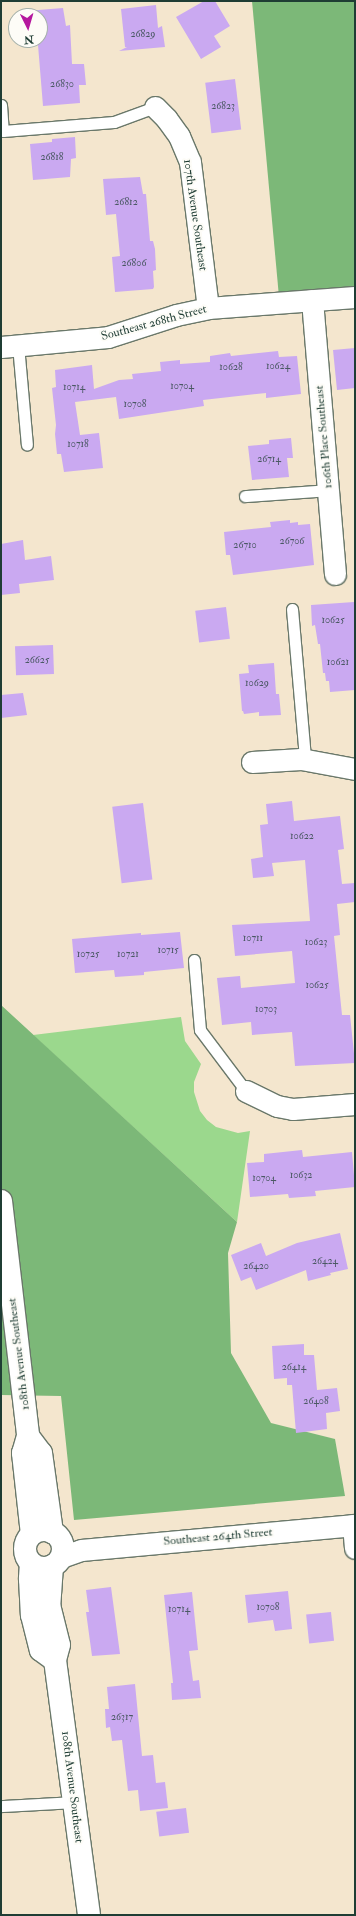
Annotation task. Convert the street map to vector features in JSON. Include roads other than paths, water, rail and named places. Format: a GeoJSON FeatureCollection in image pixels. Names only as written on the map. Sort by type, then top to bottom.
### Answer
{"type":"FeatureCollection","features":[{"type":"Feature","properties":{"kind":"street","name":"107th Avenue Southeast"},"geometry":{"type":"LineString","coordinates":[[155,107],[166,118],[179,136],[190,162],[208,308]]}},
{"type":"Feature","properties":{"kind":"street","name":"Southeast 268th Street"},"geometry":{"type":"LineString","coordinates":[[9,346],[108,337],[176,315],[208,308],[355,297]]}},
{"type":"Feature","properties":{"kind":"street","name":"106th Place Southeast"},"geometry":{"type":"LineString","coordinates":[[312,300],[335,574]]}},
{"type":"Feature","properties":{"kind":"street"},"geometry":{"type":"LineString","coordinates":[[252,762],[305,759],[355,769]]}},
{"type":"Feature","properties":{"kind":"street"},"geometry":{"type":"LineString","coordinates":[[246,1091],[277,1106],[293,1109],[355,1104]]}},
{"type":"Feature","properties":{"kind":"street","name":"108th Avenue Southeast"},"geometry":{"type":"LineString","coordinates":[[1,1201],[28,1436],[41,1453],[57,1546],[48,1605],[59,1645],[55,1660],[89,1915]]}},
{"type":"Feature","properties":{"kind":"street"},"geometry":{"type":"LineString","coordinates":[[354,1525],[355,1548]]}},
{"type":"Feature","properties":{"kind":"street","name":"Southeast 264th Street"},"geometry":{"type":"LineString","coordinates":[[57,1546],[354,1525]]}},
{"type":"Feature","properties":{"kind":"street","name":"108th Avenue Southeast"},"geometry":{"type":"LineString","coordinates":[[55,1660],[41,1650],[32,1615],[30,1579],[31,1563],[27,1559],[25,1548],[28,1538],[57,1546]]}},
{"type":"Feature","properties":{"kind":"street"},"geometry":{"type":"LineString","coordinates":[[31,1563],[39,1567],[57,1546]]}},
{"type":"Feature","properties":{"kind":"lane"},"geometry":{"type":"LineString","coordinates":[[1,105],[3,131],[114,122],[155,107]]}},
{"type":"Feature","properties":{"kind":"lane"},"geometry":{"type":"LineString","coordinates":[[9,346],[27,445]]}},
{"type":"Feature","properties":{"kind":"lane"},"geometry":{"type":"LineString","coordinates":[[245,496],[328,490]]}},
{"type":"Feature","properties":{"kind":"lane"},"geometry":{"type":"LineString","coordinates":[[292,609],[305,759]]}},
{"type":"Feature","properties":{"kind":"lane"},"geometry":{"type":"LineString","coordinates":[[194,960],[200,1030],[246,1091]]}},
{"type":"Feature","properties":{"kind":"lane"},"geometry":{"type":"LineString","coordinates":[[1,1806],[74,1802]]}}]}
